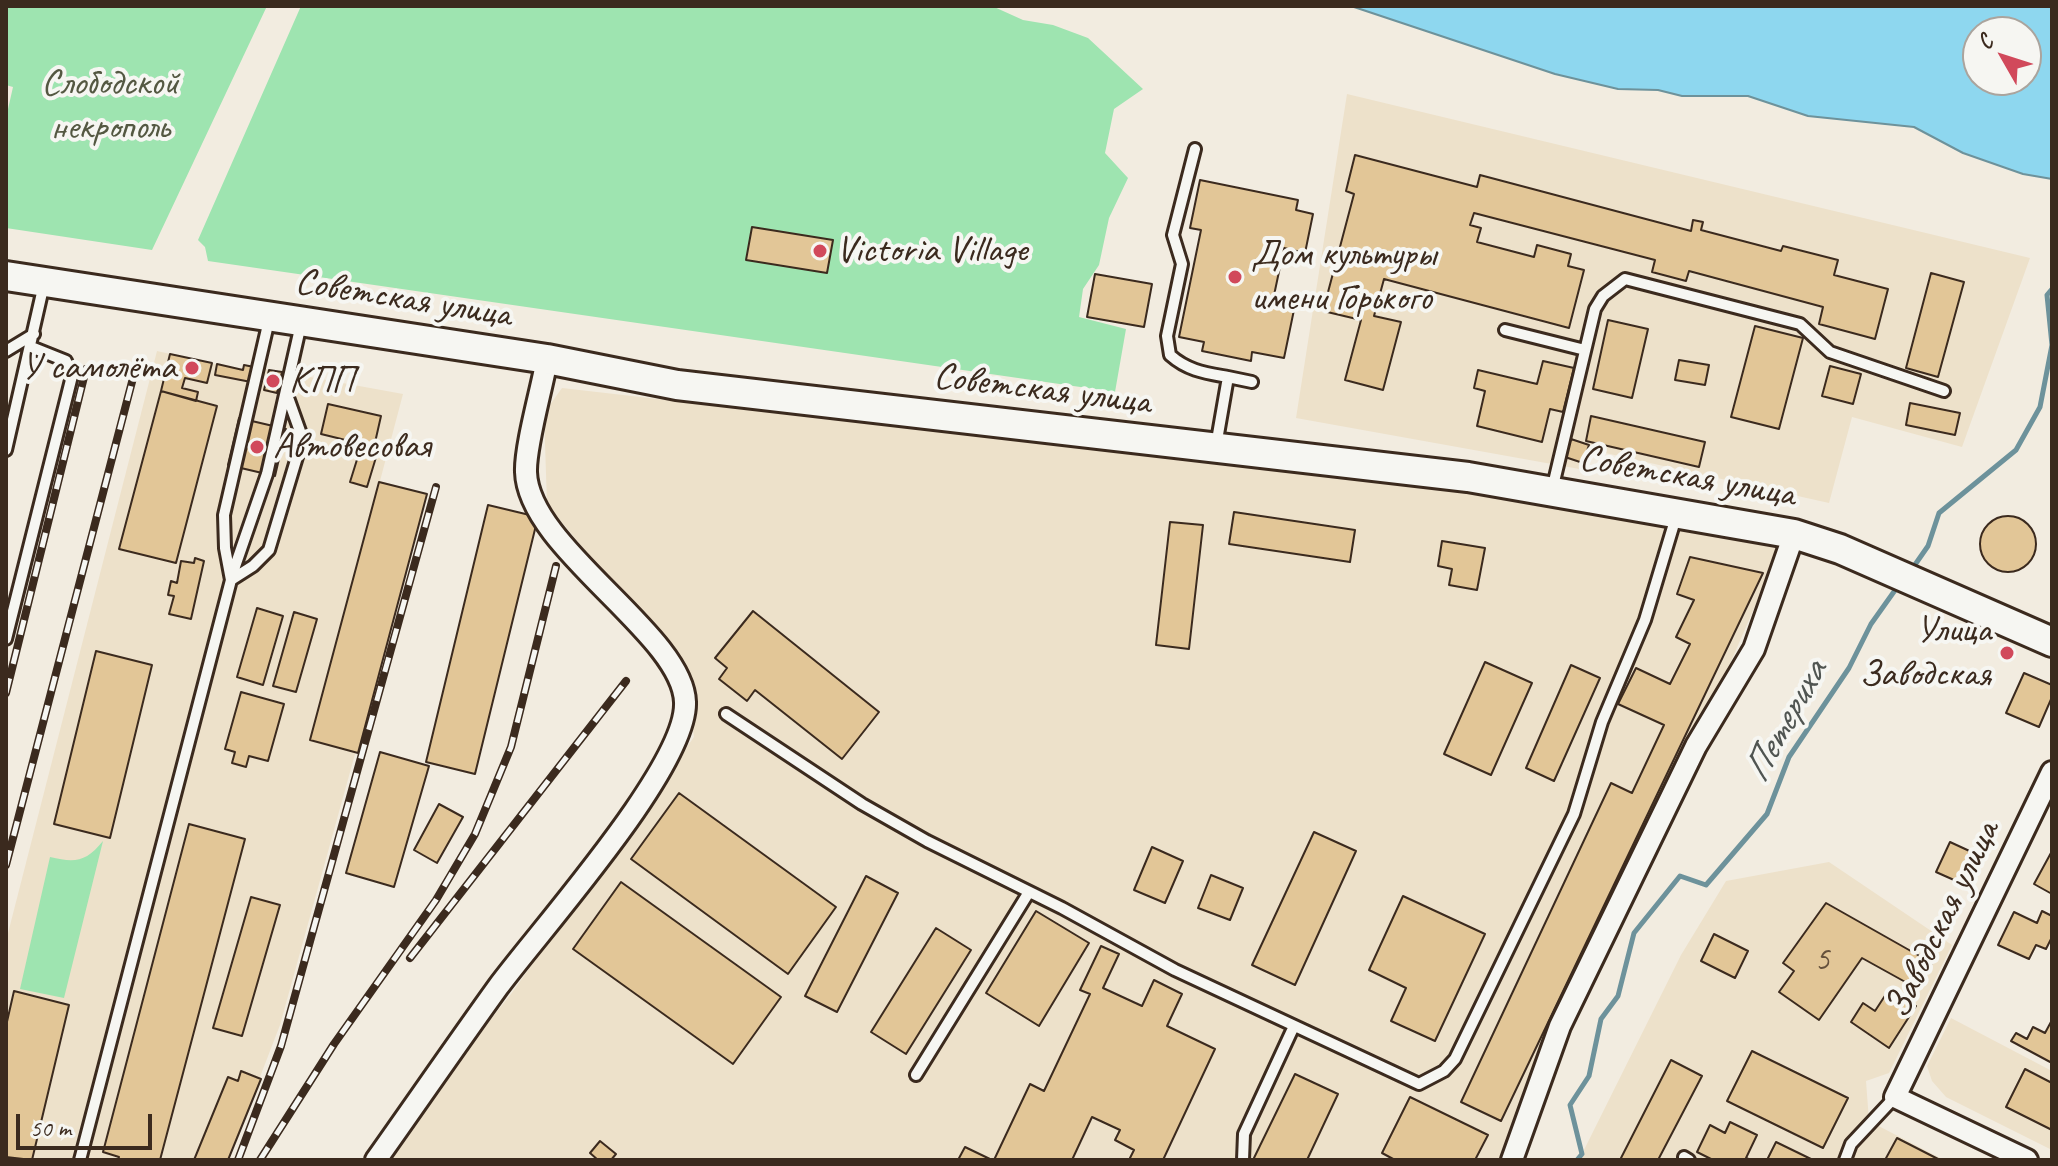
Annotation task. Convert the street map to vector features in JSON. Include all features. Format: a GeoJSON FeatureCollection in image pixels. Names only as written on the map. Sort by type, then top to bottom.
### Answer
{"type":"FeatureCollection","features":[{"type":"Feature","properties":{"kind":"main road","name":"Советская улица"},"geometry":{"type":"LineString","coordinates":[[6,276],[547,359],[706,389],[1468,477],[1677,513],[1794,534],[1840,549],[2051,640]]}},
{"type":"Feature","properties":{"kind":"street"},"geometry":{"type":"LineString","coordinates":[[376,1160],[500,985],[594,868],[676,745],[685,701],[673,665],[542,519],[526,473],[547,359]]}},
{"type":"Feature","properties":{"kind":"street"},"geometry":{"type":"LineString","coordinates":[[1512,1160],[1560,1026],[1696,746],[1754,649],[1794,534]]}},
{"type":"Feature","properties":{"kind":"street","name":"Заводская улица"},"geometry":{"type":"LineString","coordinates":[[1895,1097],[2052,772]]}},
{"type":"Feature","properties":{"kind":"street"},"geometry":{"type":"LineString","coordinates":[[1895,1097],[2027,1160]]}},
{"type":"Feature","properties":{"kind":"lane"},"geometry":{"type":"LineString","coordinates":[[1195,149],[1173,235],[1182,264],[1167,336],[1170,355],[1181,365],[1195,371],[1252,382]]}},
{"type":"Feature","properties":{"kind":"lane"},"geometry":{"type":"LineString","coordinates":[[1552,492],[1595,309],[1603,296],[1625,279],[1800,324],[1830,352],[1944,391]]}},
{"type":"Feature","properties":{"kind":"lane"},"geometry":{"type":"LineString","coordinates":[[6,450],[44,282]]}},
{"type":"Feature","properties":{"kind":"lane"},"geometry":{"type":"LineString","coordinates":[[231,580],[225,548],[224,515],[270,317]]}},
{"type":"Feature","properties":{"kind":"lane"},"geometry":{"type":"LineString","coordinates":[[80,1160],[231,580],[264,484],[301,322]]}},
{"type":"Feature","properties":{"kind":"lane"},"geometry":{"type":"LineString","coordinates":[[1505,330],[1585,350]]}},
{"type":"Feature","properties":{"kind":"lane"},"geometry":{"type":"LineString","coordinates":[[6,351],[34,334]]}},
{"type":"Feature","properties":{"kind":"lane"},"geometry":{"type":"LineString","coordinates":[[6,639],[72,376],[66,361],[31,347]]}},
{"type":"Feature","properties":{"kind":"lane"},"geometry":{"type":"LineString","coordinates":[[1215,448],[1228,377]]}},
{"type":"Feature","properties":{"kind":"lane"},"geometry":{"type":"LineString","coordinates":[[231,580],[262,558],[275,538],[301,434],[286,392]]}},
{"type":"Feature","properties":{"kind":"lane"},"geometry":{"type":"LineString","coordinates":[[726,714],[862,804],[1175,970],[1419,1084],[1444,1071],[1455,1059],[1574,814],[1602,722],[1645,620],[1677,513]]}},
{"type":"Feature","properties":{"kind":"lane"},"geometry":{"type":"LineString","coordinates":[[916,1075],[1029,892]]}},
{"type":"Feature","properties":{"kind":"lane"},"geometry":{"type":"LineString","coordinates":[[1243,1160],[1244,1134],[1294,1026]]}},
{"type":"Feature","properties":{"kind":"lane"},"geometry":{"type":"LineString","coordinates":[[1845,1160],[1851,1144],[1895,1097]]}},
{"type":"Feature","properties":{"kind":"shaded area"},"geometry":{"type":"Polygon","coordinates":[[[1347,94],[2030,258],[1962,447],[1852,417],[1829,503],[1592,450],[1585,470],[1296,418],[1347,94]]]}},
{"type":"Feature","properties":{"kind":"shaded area"},"geometry":{"type":"Polygon","coordinates":[[[157,351],[242,370],[244,365],[403,394],[380,481],[427,494],[280,1025],[228,1160],[6,1160],[6,941],[157,351]]]}},
{"type":"Feature","properties":{"kind":"shaded area"},"geometry":{"type":"Polygon","coordinates":[[[562,388],[1425,487],[1625,517],[1780,549],[1732,659],[1540,1045],[1523,1122],[1505,1160],[389,1160],[441,1081],[511,994],[694,737],[686,674],[547,504],[544,413],[562,388]]]}},
{"type":"Feature","properties":{"kind":"shaded area"},"geometry":{"type":"Polygon","coordinates":[[[1829,862],[1952,945],[1889,1073],[1866,1081],[1869,1121],[1944,1160],[1579,1160],[1681,955],[1726,881],[1829,862]]]}},
{"type":"Feature","properties":{"kind":"shaded area"},"geometry":{"type":"Polygon","coordinates":[[[1951,1018],[2052,1071],[2052,1150],[1946,1097],[1932,1081],[1927,1066],[1951,1018]]]}},
{"type":"Feature","properties":{"kind":"green space","name":"Слободской некрополь"},"geometry":{"type":"Polygon","coordinates":[[[6,6],[267,6],[152,250],[6,228],[6,118],[13,87],[6,85],[6,6]]]}},
{"type":"Feature","properties":{"kind":"green space"},"geometry":{"type":"Polygon","coordinates":[[[301,6],[992,6],[1023,20],[1053,25],[1088,38],[1143,89],[1114,109],[1105,153],[1128,178],[1109,218],[1099,265],[1083,289],[1079,317],[1126,329],[1115,392],[208,261],[205,247],[198,240],[301,6]]]}},
{"type":"Feature","properties":{"kind":"green space"},"geometry":{"type":"Polygon","coordinates":[[[103,841],[64,998],[20,989],[50,857],[80,859],[103,841]]]}},
{"type":"Feature","properties":{"kind":"water"},"geometry":{"type":"Polygon","coordinates":[[[1351,6],[2052,6],[2052,179],[2023,174],[1963,153],[1914,127],[1808,116],[1748,96],[1682,96],[1658,90],[1618,89],[1555,74],[1351,6]]]}},
{"type":"Feature","properties":{"kind":"building"},"geometry":{"type":"Polygon","coordinates":[[[1355,155],[1477,187],[1480,175],[1691,231],[1693,220],[1703,222],[1701,230],[1781,251],[1783,246],[1838,260],[1834,275],[1888,289],[1875,339],[1819,324],[1823,307],[1689,271],[1686,281],[1652,272],[1655,260],[1474,213],[1470,225],[1481,228],[1477,242],[1534,257],[1537,245],[1571,254],[1568,266],[1584,270],[1569,328],[1384,279],[1374,316],[1401,322],[1383,390],[1345,380],[1361,320],[1323,311],[1354,194],[1346,191],[1355,155]]]}},
{"type":"Feature","properties":{"kind":"building","name":"Дом культуры имени Горького"},"geometry":{"type":"Polygon","coordinates":[[[1200,180],[1298,200],[1296,210],[1313,214],[1305,253],[1284,248],[1273,300],[1295,305],[1284,358],[1252,352],[1251,361],[1202,351],[1204,342],[1179,337],[1201,230],[1190,228],[1200,180]]]}},
{"type":"Feature","properties":{"kind":"building"},"geometry":{"type":"Polygon","coordinates":[[[752,227],[833,240],[827,273],[746,260],[752,227]]]}},
{"type":"Feature","properties":{"kind":"building"},"geometry":{"type":"Polygon","coordinates":[[[1931,273],[1964,282],[1938,377],[1906,368],[1931,273]]]}},
{"type":"Feature","properties":{"kind":"building"},"geometry":{"type":"Polygon","coordinates":[[[1095,274],[1152,284],[1144,327],[1087,317],[1095,274]]]}},
{"type":"Feature","properties":{"kind":"building"},"geometry":{"type":"Polygon","coordinates":[[[1608,320],[1648,329],[1632,398],[1593,389],[1608,320]]]}},
{"type":"Feature","properties":{"kind":"building"},"geometry":{"type":"Polygon","coordinates":[[[1755,326],[1803,338],[1779,429],[1731,417],[1755,326]]]}},
{"type":"Feature","properties":{"kind":"building"},"geometry":{"type":"Polygon","coordinates":[[[170,354],[212,363],[207,383],[185,378],[182,388],[198,392],[196,401],[161,391],[170,354]]]}},
{"type":"Feature","properties":{"kind":"building"},"geometry":{"type":"Polygon","coordinates":[[[1679,360],[1709,365],[1705,385],[1675,380],[1679,360]]]}},
{"type":"Feature","properties":{"kind":"building"},"geometry":{"type":"Polygon","coordinates":[[[1543,361],[1574,368],[1563,412],[1550,409],[1542,442],[1477,426],[1485,391],[1474,388],[1478,370],[1537,384],[1543,361]]]}},
{"type":"Feature","properties":{"kind":"building"},"geometry":{"type":"Polygon","coordinates":[[[217,364],[243,370],[244,365],[254,367],[251,382],[215,375],[217,364]]]}},
{"type":"Feature","properties":{"kind":"building"},"geometry":{"type":"Polygon","coordinates":[[[1830,366],[1861,374],[1853,404],[1822,396],[1830,366]]]}},
{"type":"Feature","properties":{"kind":"building","name":"КПП"},"geometry":{"type":"Polygon","coordinates":[[[269,370],[282,372],[277,393],[264,390],[269,370]]]}},
{"type":"Feature","properties":{"kind":"building"},"geometry":{"type":"Polygon","coordinates":[[[161,391],[217,406],[176,563],[119,549],[161,391]]]}},
{"type":"Feature","properties":{"kind":"building"},"geometry":{"type":"Polygon","coordinates":[[[1910,403],[1960,413],[1955,435],[1906,425],[1910,403]]]}},
{"type":"Feature","properties":{"kind":"building"},"geometry":{"type":"Polygon","coordinates":[[[328,404],[381,416],[374,447],[321,434],[328,404]]]}},
{"type":"Feature","properties":{"kind":"building"},"geometry":{"type":"Polygon","coordinates":[[[1591,416],[1705,442],[1699,467],[1586,441],[1591,416]]]}},
{"type":"Feature","properties":{"kind":"building","name":"Автовесовая"},"geometry":{"type":"Polygon","coordinates":[[[239,418],[286,429],[275,476],[228,465],[239,418]]]}},
{"type":"Feature","properties":{"kind":"building"},"geometry":{"type":"Polygon","coordinates":[[[1571,439],[1589,445],[1583,463],[1565,457],[1571,439]]]}},
{"type":"Feature","properties":{"kind":"building"},"geometry":{"type":"Polygon","coordinates":[[[360,450],[377,454],[367,487],[350,482],[360,450]]]}},
{"type":"Feature","properties":{"kind":"building"},"geometry":{"type":"Polygon","coordinates":[[[379,482],[427,494],[358,753],[310,740],[379,482]]]}},
{"type":"Feature","properties":{"kind":"building"},"geometry":{"type":"Polygon","coordinates":[[[488,505],[538,517],[475,774],[426,762],[488,505]]]}},
{"type":"Feature","properties":{"kind":"building"},"geometry":{"type":"Polygon","coordinates":[[[1234,512],[1355,530],[1350,562],[1229,544],[1234,512]]]}},
{"type":"Feature","properties":{"kind":"building"},"geometry":{"type":"Polygon","coordinates":[[[2008,516],[2028,524],[2036,544],[2028,564],[2008,572],[1988,564],[1980,544],[1988,524],[2008,516]]]}},
{"type":"Feature","properties":{"kind":"building"},"geometry":{"type":"Polygon","coordinates":[[[1170,522],[1203,525],[1189,649],[1156,645],[1170,522]]]}},
{"type":"Feature","properties":{"kind":"building"},"geometry":{"type":"Polygon","coordinates":[[[1442,541],[1485,548],[1477,590],[1449,585],[1452,569],[1438,566],[1442,541]]]}},
{"type":"Feature","properties":{"kind":"building"},"geometry":{"type":"Polygon","coordinates":[[[1690,557],[1763,573],[1501,1121],[1461,1102],[1611,783],[1632,793],[1664,725],[1618,704],[1636,668],[1670,684],[1690,644],[1676,637],[1694,600],[1677,594],[1690,557]]]}},
{"type":"Feature","properties":{"kind":"building"},"geometry":{"type":"Polygon","coordinates":[[[195,558],[204,561],[191,619],[169,614],[174,596],[168,595],[171,581],[177,583],[181,561],[194,563],[195,558]]]}},
{"type":"Feature","properties":{"kind":"building"},"geometry":{"type":"Polygon","coordinates":[[[257,608],[283,616],[263,685],[237,677],[257,608]]]}},
{"type":"Feature","properties":{"kind":"building"},"geometry":{"type":"Polygon","coordinates":[[[753,611],[879,712],[842,759],[755,690],[747,701],[719,679],[727,668],[715,658],[753,611]]]}},
{"type":"Feature","properties":{"kind":"building"},"geometry":{"type":"Polygon","coordinates":[[[294,612],[317,619],[296,692],[273,686],[294,612]]]}},
{"type":"Feature","properties":{"kind":"building"},"geometry":{"type":"Polygon","coordinates":[[[96,651],[152,665],[110,838],[54,824],[96,651]]]}},
{"type":"Feature","properties":{"kind":"building"},"geometry":{"type":"Polygon","coordinates":[[[1485,662],[1532,683],[1491,775],[1444,754],[1485,662]]]}},
{"type":"Feature","properties":{"kind":"building"},"geometry":{"type":"Polygon","coordinates":[[[1571,665],[1600,678],[1554,781],[1526,768],[1571,665]]]}},
{"type":"Feature","properties":{"kind":"building"},"geometry":{"type":"Polygon","coordinates":[[[2024,673],[2052,685],[2052,697],[2039,727],[2006,713],[2024,673]]]}},
{"type":"Feature","properties":{"kind":"building"},"geometry":{"type":"Polygon","coordinates":[[[241,692],[284,704],[268,761],[249,756],[246,767],[232,763],[235,752],[225,749],[241,692]]]}},
{"type":"Feature","properties":{"kind":"building"},"geometry":{"type":"Polygon","coordinates":[[[380,752],[429,766],[394,887],[346,873],[380,752]]]}},
{"type":"Feature","properties":{"kind":"building"},"geometry":{"type":"Polygon","coordinates":[[[679,793],[836,907],[788,974],[631,859],[679,793]]]}},
{"type":"Feature","properties":{"kind":"building"},"geometry":{"type":"Polygon","coordinates":[[[439,804],[463,817],[437,863],[414,850],[439,804]]]}},
{"type":"Feature","properties":{"kind":"building"},"geometry":{"type":"Polygon","coordinates":[[[189,824],[245,839],[160,1160],[118,1160],[119,1157],[103,1152],[189,824]]]}},
{"type":"Feature","properties":{"kind":"building"},"geometry":{"type":"Polygon","coordinates":[[[1314,832],[1356,851],[1295,985],[1252,965],[1314,832]]]}},
{"type":"Feature","properties":{"kind":"building"},"geometry":{"type":"Polygon","coordinates":[[[1950,842],[1976,854],[1963,884],[1936,872],[1950,842]]]}},
{"type":"Feature","properties":{"kind":"building"},"geometry":{"type":"Polygon","coordinates":[[[1152,847],[1183,861],[1165,903],[1134,890],[1152,847]]]}},
{"type":"Feature","properties":{"kind":"building"},"geometry":{"type":"Polygon","coordinates":[[[2052,851],[2052,894],[2034,884],[2052,851]]]}},
{"type":"Feature","properties":{"kind":"building"},"geometry":{"type":"Polygon","coordinates":[[[1211,875],[1243,888],[1230,920],[1198,908],[1211,875]]]}},
{"type":"Feature","properties":{"kind":"building"},"geometry":{"type":"Polygon","coordinates":[[[866,876],[898,893],[837,1012],[805,996],[866,876]]]}},
{"type":"Feature","properties":{"kind":"building"},"geometry":{"type":"Polygon","coordinates":[[[621,882],[781,997],[733,1064],[573,949],[621,882]]]}},
{"type":"Feature","properties":{"kind":"building"},"geometry":{"type":"Polygon","coordinates":[[[1403,896],[1485,934],[1435,1041],[1391,1021],[1406,988],[1369,970],[1403,896]]]}},
{"type":"Feature","properties":{"kind":"building"},"geometry":{"type":"Polygon","coordinates":[[[251,897],[280,905],[242,1036],[213,1028],[251,897]]]}},
{"type":"Feature","properties":{"kind":"building"},"geometry":{"type":"Polygon","coordinates":[[[1826,903],[1932,963],[1918,989],[1862,958],[1819,1020],[1779,992],[1794,971],[1783,963],[1826,903]]]}},
{"type":"Feature","properties":{"kind":"building"},"geometry":{"type":"Polygon","coordinates":[[[1036,911],[1089,943],[1039,1026],[986,993],[1036,911]]]}},
{"type":"Feature","properties":{"kind":"building"},"geometry":{"type":"Polygon","coordinates":[[[2042,911],[2052,916],[2052,937],[2046,949],[2036,945],[2029,959],[1998,945],[2014,912],[2037,923],[2042,911]]]}},
{"type":"Feature","properties":{"kind":"building"},"geometry":{"type":"Polygon","coordinates":[[[936,928],[971,950],[906,1054],[871,1032],[936,928]]]}},
{"type":"Feature","properties":{"kind":"building"},"geometry":{"type":"Polygon","coordinates":[[[1714,934],[1748,951],[1735,978],[1701,961],[1714,934]]]}},
{"type":"Feature","properties":{"kind":"building"},"geometry":{"type":"Polygon","coordinates":[[[1101,946],[1119,954],[1103,988],[1142,1006],[1154,980],[1182,994],[1167,1026],[1215,1049],[1163,1160],[1129,1160],[1134,1150],[1115,1140],[1120,1130],[1092,1117],[1072,1160],[994,1160],[1030,1084],[1044,1091],[1090,994],[1080,990],[1101,946]]]}},
{"type":"Feature","properties":{"kind":"building"},"geometry":{"type":"Polygon","coordinates":[[[1890,988],[1916,1006],[1889,1048],[1851,1022],[1863,1003],[1875,1011],[1890,988]]]}},
{"type":"Feature","properties":{"kind":"building"},"geometry":{"type":"Polygon","coordinates":[[[14,991],[69,1005],[32,1160],[6,1157],[6,1026],[14,991]]]}},
{"type":"Feature","properties":{"kind":"building"},"geometry":{"type":"Polygon","coordinates":[[[2052,1020],[2052,1063],[2011,1041],[2016,1033],[2027,1039],[2033,1027],[2045,1033],[2052,1020]]]}},
{"type":"Feature","properties":{"kind":"building"},"geometry":{"type":"Polygon","coordinates":[[[1752,1051],[1848,1098],[1823,1148],[1727,1101],[1752,1051]]]}},
{"type":"Feature","properties":{"kind":"building"},"geometry":{"type":"Polygon","coordinates":[[[1671,1060],[1702,1076],[1658,1160],[1620,1160],[1671,1060]]]}},
{"type":"Feature","properties":{"kind":"building"},"geometry":{"type":"Polygon","coordinates":[[[2025,1069],[2052,1083],[2052,1130],[2006,1107],[2025,1069]]]}},
{"type":"Feature","properties":{"kind":"building"},"geometry":{"type":"Polygon","coordinates":[[[241,1071],[261,1079],[228,1160],[194,1160],[228,1077],[238,1081],[241,1071]]]}},
{"type":"Feature","properties":{"kind":"building"},"geometry":{"type":"Polygon","coordinates":[[[1295,1074],[1338,1094],[1307,1160],[1253,1160],[1295,1074]]]}},
{"type":"Feature","properties":{"kind":"building"},"geometry":{"type":"Polygon","coordinates":[[[1410,1097],[1488,1135],[1475,1160],[1395,1160],[1382,1153],[1410,1097]]]}},
{"type":"Feature","properties":{"kind":"building"},"geometry":{"type":"Polygon","coordinates":[[[1730,1122],[1757,1135],[1746,1158],[1751,1160],[1713,1160],[1697,1152],[1710,1125],[1725,1133],[1730,1122]]]}},
{"type":"Feature","properties":{"kind":"building"},"geometry":{"type":"Polygon","coordinates":[[[1897,1138],[1940,1160],[1885,1160],[1897,1138]]]}},
{"type":"Feature","properties":{"kind":"building"},"geometry":{"type":"Polygon","coordinates":[[[600,1141],[616,1154],[611,1160],[598,1160],[590,1153],[600,1141]]]}},
{"type":"Feature","properties":{"kind":"building"},"geometry":{"type":"Polygon","coordinates":[[[1776,1142],[1813,1160],[1767,1160],[1776,1142]]]}},
{"type":"Feature","properties":{"kind":"building"},"geometry":{"type":"Polygon","coordinates":[[[965,1147],[992,1160],[958,1160],[965,1147]]]}},
{"type":"Feature","properties":{"kind":"waterway","name":"Петериха"},"geometry":{"type":"LineString","coordinates":[[1912,569],[1928,546],[1939,513],[2016,450],[2040,407],[2052,345],[2047,295],[2052,289]]}},
{"type":"Feature","properties":{"kind":"waterway","name":"Петериха"},"geometry":{"type":"LineString","coordinates":[[1577,1160],[1582,1154],[1570,1105],[1589,1076],[1601,1019],[1618,996],[1634,933],[1680,876],[1706,885],[1767,814],[1789,757],[1849,668],[1871,624],[1898,586]]}},
{"type":"Feature","properties":{"kind":"railway"},"geometry":{"type":"LineString","coordinates":[[6,693],[86,369]]}},
{"type":"Feature","properties":{"kind":"railway"},"geometry":{"type":"LineString","coordinates":[[6,865],[133,378]]}},
{"type":"Feature","properties":{"kind":"railway"},"geometry":{"type":"LineString","coordinates":[[238,1160],[281,1046],[436,487]]}},
{"type":"Feature","properties":{"kind":"railway"},"geometry":{"type":"LineString","coordinates":[[260,1160],[334,1044],[436,900],[475,834],[511,747],[556,566]]}},
{"type":"Feature","properties":{"kind":"railway"},"geometry":{"type":"LineString","coordinates":[[410,958],[626,681]]}},
{"type":"Feature","properties":{"kind":"place","name":"Victoria Village"},"geometry":{"type":"Point","coordinates":[820,251]}},
{"type":"Feature","properties":{"kind":"place","name":"Дом культуры имени Горького"},"geometry":{"type":"Point","coordinates":[1235,277]}},
{"type":"Feature","properties":{"kind":"place","name":"У самолёта"},"geometry":{"type":"Point","coordinates":[192,368]}},
{"type":"Feature","properties":{"kind":"place","name":"КПП"},"geometry":{"type":"Point","coordinates":[273,381]}},
{"type":"Feature","properties":{"kind":"place","name":"Автовесовая"},"geometry":{"type":"Point","coordinates":[257,447]}},
{"type":"Feature","properties":{"kind":"place","name":"Улица Заводская"},"geometry":{"type":"Point","coordinates":[2007,653]}}]}
